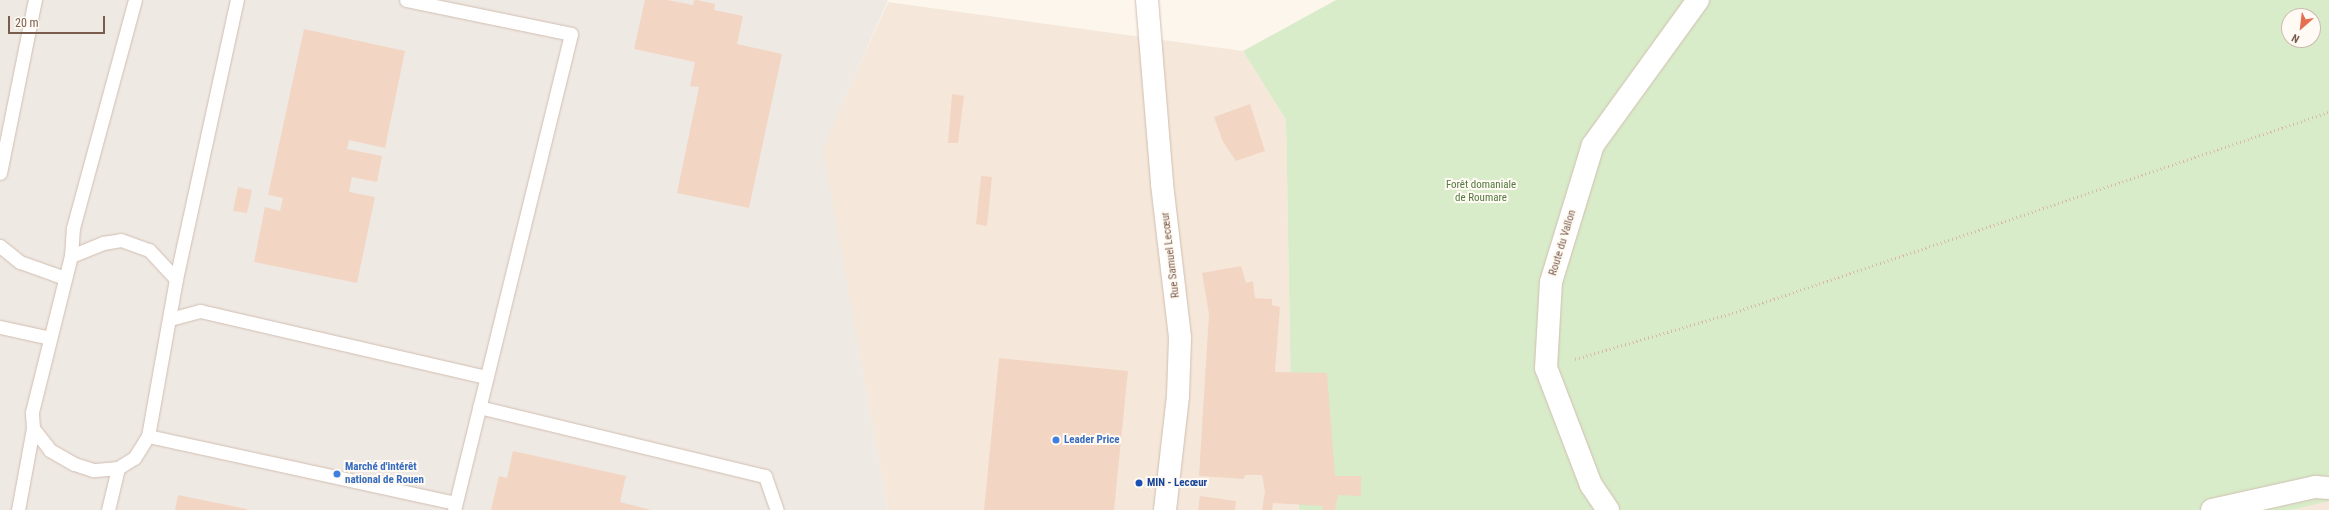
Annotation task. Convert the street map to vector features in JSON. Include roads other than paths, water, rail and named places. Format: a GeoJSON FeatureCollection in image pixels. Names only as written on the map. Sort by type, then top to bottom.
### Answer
{"type":"FeatureCollection","features":[{"type":"Feature","properties":{"kind":"street","name":"Rue Samuel Lecœur"},"geometry":{"type":"LineString","coordinates":[[1147,0],[1162,184],[1180,338],[1178,396],[1165,510]]}},
{"type":"Feature","properties":{"kind":"street","name":"Route du Vallon"},"geometry":{"type":"LineString","coordinates":[[1608,510],[1591,485],[1546,368],[1551,282],[1593,145],[1698,0]]}},
{"type":"Feature","properties":{"kind":"street"},"geometry":{"type":"LineString","coordinates":[[2212,510],[2315,487],[2329,488]]}},
{"type":"Feature","properties":{"kind":"lane"},"geometry":{"type":"LineString","coordinates":[[0,173],[34,0]]}},
{"type":"Feature","properties":{"kind":"lane"},"geometry":{"type":"LineString","coordinates":[[18,510],[33,428],[32,412],[71,256],[73,228],[135,0]]}},
{"type":"Feature","properties":{"kind":"lane"},"geometry":{"type":"LineString","coordinates":[[33,428],[50,450],[74,464],[93,470],[118,468],[134,458],[148,436],[170,320],[176,279],[237,0]]}},
{"type":"Feature","properties":{"kind":"lane"},"geometry":{"type":"LineString","coordinates":[[148,436],[455,507],[571,34],[406,0]]}},
{"type":"Feature","properties":{"kind":"lane"},"geometry":{"type":"LineString","coordinates":[[71,256],[103,243],[122,240],[149,250],[176,279]]}},
{"type":"Feature","properties":{"kind":"lane"},"geometry":{"type":"LineString","coordinates":[[0,246],[20,262],[65,278]]}},
{"type":"Feature","properties":{"kind":"lane"},"geometry":{"type":"LineString","coordinates":[[170,320],[200,311],[487,377]]}},
{"type":"Feature","properties":{"kind":"lane"},"geometry":{"type":"LineString","coordinates":[[0,327],[50,338]]}},
{"type":"Feature","properties":{"kind":"lane"},"geometry":{"type":"LineString","coordinates":[[479,408],[765,476],[777,510]]}},
{"type":"Feature","properties":{"kind":"lane"},"geometry":{"type":"LineString","coordinates":[[108,510],[118,468]]}},
{"type":"Feature","properties":{"kind":"place","name":"Leader Price"},"geometry":{"type":"Point","coordinates":[1056,440]}},
{"type":"Feature","properties":{"kind":"place","name":"Marché d'intérêt national de Rouen"},"geometry":{"type":"Point","coordinates":[337,474]}},
{"type":"Feature","properties":{"kind":"place","name":"MIN - Lecœur"},"geometry":{"type":"Point","coordinates":[1139,483]}},
{"type":"Feature","properties":{"kind":"park label","name":"Forêt domaniale de Roumare"},"geometry":{"type":"Point","coordinates":[1481,192]}}]}
